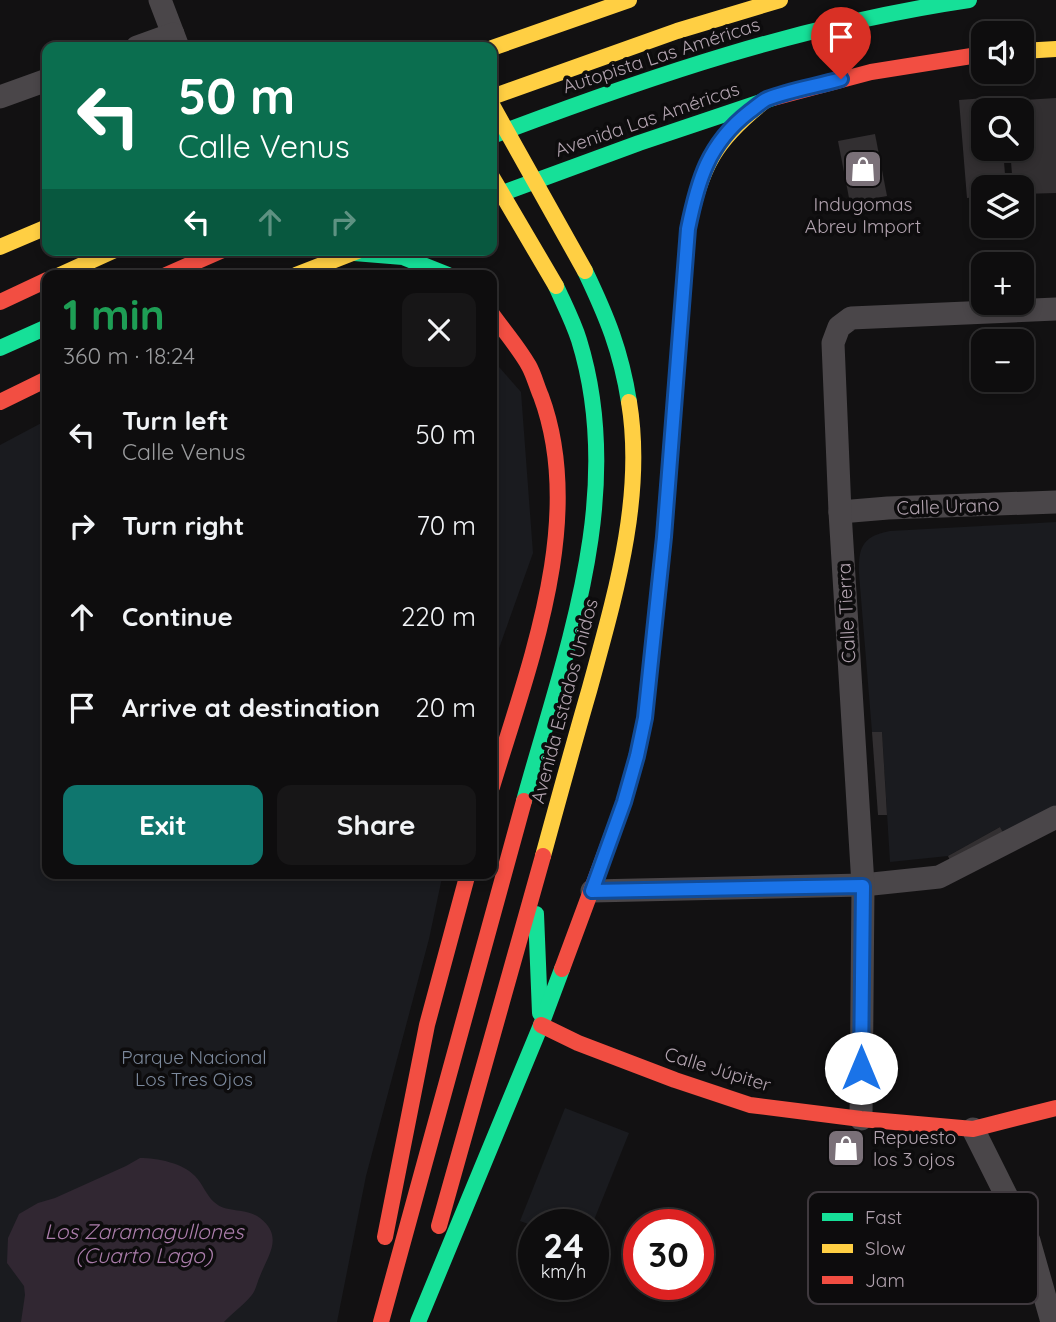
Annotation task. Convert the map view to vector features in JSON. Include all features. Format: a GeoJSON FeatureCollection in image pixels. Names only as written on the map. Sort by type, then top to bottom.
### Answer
{"type":"FeatureCollection","features":[{"type":"Feature","properties":{"kind":"main road"},"geometry":{"type":"LineString","coordinates":[[497,46],[629,0]]}},
{"type":"Feature","properties":{"kind":"main road","name":"Autopista Las Américas"},"geometry":{"type":"LineString","coordinates":[[497,95],[677,31],[780,0]]}},
{"type":"Feature","properties":{"kind":"main road","name":"Autopista Las Américas"},"geometry":{"type":"LineString","coordinates":[[497,134],[594,98],[789,36],[907,8],[969,0]]}},
{"type":"Feature","properties":{"kind":"main road"},"geometry":{"type":"LineString","coordinates":[[1034,50],[1056,49]]}},
{"type":"Feature","properties":{"kind":"main road","name":"Avenida Las Américas"},"geometry":{"type":"LineString","coordinates":[[497,195],[766,100],[866,73],[971,55]]}},
{"type":"Feature","properties":{"kind":"main road"},"geometry":{"type":"LineString","coordinates":[[418,1322],[541,1025],[624,802],[645,718],[664,537],[688,229],[696,191],[706,162],[719,140],[736,122],[766,100]]}},
{"type":"Feature","properties":{"kind":"main road","name":"Avenida Estados Unidos"},"geometry":{"type":"LineString","coordinates":[[412,1322],[621,571],[631,507],[634,448],[626,384],[611,329],[585,271],[497,114]]}},
{"type":"Feature","properties":{"kind":"main road","name":"Avenida Estados Unidos"},"geometry":{"type":"LineString","coordinates":[[381,1322],[586,577],[596,514],[599,450],[595,405],[578,339],[556,286],[497,186]]}},
{"type":"Feature","properties":{"kind":"main road"},"geometry":{"type":"LineString","coordinates":[[0,247],[42,228]]}},
{"type":"Feature","properties":{"kind":"main road"},"geometry":{"type":"LineString","coordinates":[[71,270],[102,256]]}},
{"type":"Feature","properties":{"kind":"main road"},"geometry":{"type":"LineString","coordinates":[[177,270],[209,256]]}},
{"type":"Feature","properties":{"kind":"main road"},"geometry":{"type":"LineString","coordinates":[[309,270],[344,256]]}},
{"type":"Feature","properties":{"kind":"main road"},"geometry":{"type":"LineString","coordinates":[[395,256],[435,270]]}},
{"type":"Feature","properties":{"kind":"main road"},"geometry":{"type":"LineString","coordinates":[[0,302],[42,283]]}},
{"type":"Feature","properties":{"kind":"main road"},"geometry":{"type":"LineString","coordinates":[[497,321],[515,344],[532,374],[545,406],[554,436],[559,510],[548,593],[497,770]]}},
{"type":"Feature","properties":{"kind":"main road"},"geometry":{"type":"LineString","coordinates":[[0,348],[42,329]]}},
{"type":"Feature","properties":{"kind":"main road"},"geometry":{"type":"LineString","coordinates":[[0,402],[42,381]]}},
{"type":"Feature","properties":{"kind":"main road"},"geometry":{"type":"LineString","coordinates":[[369,1322],[427,1025],[466,879]]}},
{"type":"Feature","properties":{"kind":"main road"},"geometry":{"type":"LineString","coordinates":[[535,884],[541,1025]]}},
{"type":"Feature","properties":{"kind":"main road","name":"Calle Júpiter"},"geometry":{"type":"LineString","coordinates":[[541,1025],[614,1057],[750,1105],[973,1129],[1056,1107]]}},
{"type":"Feature","properties":{"kind":"street"},"geometry":{"type":"LineString","coordinates":[[160,0],[175,41]]}},
{"type":"Feature","properties":{"kind":"street"},"geometry":{"type":"LineString","coordinates":[[0,97],[42,82]]}},
{"type":"Feature","properties":{"kind":"street","name":"Calle Tierra"},"geometry":{"type":"LineString","coordinates":[[861,1119],[863,886],[840,512],[833,342],[839,327],[851,318],[1056,309]]}},
{"type":"Feature","properties":{"kind":"street","name":"Calle Urano"},"geometry":{"type":"LineString","coordinates":[[840,512],[1056,502]]}},
{"type":"Feature","properties":{"kind":"street"},"geometry":{"type":"LineString","coordinates":[[592,891],[863,886],[939,877],[1056,817]]}},
{"type":"Feature","properties":{"kind":"street"},"geometry":{"type":"LineString","coordinates":[[973,1129],[1004,1192]]}},
{"type":"Feature","properties":{"kind":"street"},"geometry":{"type":"LineString","coordinates":[[1038,1273],[1052,1322]]}},
{"type":"Feature","properties":{"kind":"green space"},"geometry":{"type":"Polygon","coordinates":[[[497,365],[521,392],[533,553],[497,654],[497,365]]]}},
{"type":"Feature","properties":{"kind":"green space","name":"Parque Nacional Los Tres Ojos"},"geometry":{"type":"Polygon","coordinates":[[[42,423],[42,879],[442,879],[429,939],[366,1176],[337,1322],[0,1322],[0,445],[42,423]]]}},
{"type":"Feature","properties":{"kind":"green space"},"geometry":{"type":"Polygon","coordinates":[[[1056,522],[1056,805],[1004,834],[1000,827],[948,856],[890,862],[882,732],[872,732],[859,574],[861,550],[874,536],[890,531],[1056,522]]]}},
{"type":"Feature","properties":{"kind":"green space"},"geometry":{"type":"Polygon","coordinates":[[[565,1108],[629,1133],[598,1209],[525,1209],[565,1108]]]}},
{"type":"Feature","properties":{"kind":"water","name":"Los Zaramagullones (Cuarto Lago)"},"geometry":{"type":"Polygon","coordinates":[[[140,1158],[162,1160],[190,1171],[219,1206],[255,1215],[267,1225],[273,1239],[272,1246],[253,1294],[224,1322],[21,1322],[24,1286],[7,1263],[8,1238],[19,1214],[140,1158]]]}},
{"type":"Feature","properties":{"kind":"building"},"geometry":{"type":"Polygon","coordinates":[[[1056,98],[1056,193],[1034,194],[1034,175],[1012,175],[1011,161],[1034,161],[1034,99],[1056,98]]]}},
{"type":"Feature","properties":{"kind":"building"},"geometry":{"type":"Polygon","coordinates":[[[971,99],[971,161],[1004,161],[1005,175],[971,175],[971,198],[967,198],[959,100],[971,99]]]}},
{"type":"Feature","properties":{"kind":"building","name":"Indugomas Abreu Import"},"geometry":{"type":"Polygon","coordinates":[[[875,134],[887,196],[850,203],[838,141],[875,134]]]}},
{"type":"Feature","properties":{"kind":"building"},"geometry":{"type":"Polygon","coordinates":[[[872,732],[882,732],[887,815],[878,815],[872,732]]]}},
{"type":"Feature","properties":{"kind":"building"},"geometry":{"type":"Polygon","coordinates":[[[1000,827],[1004,834],[951,863],[948,856],[1000,827]]]}},
{"type":"Feature","properties":{"kind":"traffic: fast"},"geometry":{"type":"LineString","coordinates":[[497,134],[668,73],[786,38],[846,23],[969,0]]}},
{"type":"Feature","properties":{"kind":"traffic: fast"},"geometry":{"type":"LineString","coordinates":[[497,195],[773,98]]}},
{"type":"Feature","properties":{"kind":"traffic: fast"},"geometry":{"type":"LineString","coordinates":[[391,256],[403,257],[436,270]]}},
{"type":"Feature","properties":{"kind":"traffic: fast"},"geometry":{"type":"LineString","coordinates":[[585,271],[612,335],[629,402]]}},
{"type":"Feature","properties":{"kind":"traffic: fast"},"geometry":{"type":"LineString","coordinates":[[524,801],[572,631],[594,515],[596,456],[592,398],[579,340],[556,286]]}},
{"type":"Feature","properties":{"kind":"traffic: fast"},"geometry":{"type":"LineString","coordinates":[[0,348],[42,329]]}},
{"type":"Feature","properties":{"kind":"traffic: fast"},"geometry":{"type":"LineString","coordinates":[[536,914],[540,1013]]}},
{"type":"Feature","properties":{"kind":"traffic: fast"},"geometry":{"type":"LineString","coordinates":[[418,1322],[562,969]]}},
{"type":"Feature","properties":{"kind":"traffic: slow"},"geometry":{"type":"LineString","coordinates":[[497,46],[629,0]]}},
{"type":"Feature","properties":{"kind":"traffic: slow"},"geometry":{"type":"LineString","coordinates":[[497,95],[677,31],[780,0]]}},
{"type":"Feature","properties":{"kind":"traffic: slow"},"geometry":{"type":"LineString","coordinates":[[1034,50],[1056,49]]}},
{"type":"Feature","properties":{"kind":"traffic: slow"},"geometry":{"type":"LineString","coordinates":[[664,534],[688,229],[693,207],[705,171],[722,142],[766,100]]}},
{"type":"Feature","properties":{"kind":"traffic: slow"},"geometry":{"type":"LineString","coordinates":[[497,114],[585,271]]}},
{"type":"Feature","properties":{"kind":"traffic: slow"},"geometry":{"type":"LineString","coordinates":[[497,186],[556,286]]}},
{"type":"Feature","properties":{"kind":"traffic: slow"},"geometry":{"type":"LineString","coordinates":[[0,247],[42,229]]}},
{"type":"Feature","properties":{"kind":"traffic: slow"},"geometry":{"type":"LineString","coordinates":[[71,270],[102,256]]}},
{"type":"Feature","properties":{"kind":"traffic: slow"},"geometry":{"type":"LineString","coordinates":[[309,270],[345,256]]}},
{"type":"Feature","properties":{"kind":"traffic: slow"},"geometry":{"type":"LineString","coordinates":[[543,856],[608,621],[624,548],[633,475],[629,402]]}},
{"type":"Feature","properties":{"kind":"traffic: jam"},"geometry":{"type":"LineString","coordinates":[[773,98],[871,72],[971,56]]}},
{"type":"Feature","properties":{"kind":"traffic: jam"},"geometry":{"type":"LineString","coordinates":[[177,270],[209,256]]}},
{"type":"Feature","properties":{"kind":"traffic: jam"},"geometry":{"type":"LineString","coordinates":[[0,302],[42,282]]}},
{"type":"Feature","properties":{"kind":"traffic: jam"},"geometry":{"type":"LineString","coordinates":[[497,321],[525,359],[541,396],[554,443],[558,493],[555,543],[547,593],[497,771]]}},
{"type":"Feature","properties":{"kind":"traffic: jam"},"geometry":{"type":"LineString","coordinates":[[0,402],[42,381]]}},
{"type":"Feature","properties":{"kind":"traffic: jam"},"geometry":{"type":"LineString","coordinates":[[562,969],[624,802],[637,756],[645,718],[664,534]]}},
{"type":"Feature","properties":{"kind":"traffic: jam"},"geometry":{"type":"LineString","coordinates":[[381,1322],[524,801]]}},
{"type":"Feature","properties":{"kind":"traffic: jam"},"geometry":{"type":"LineString","coordinates":[[439,1226],[543,856]]}},
{"type":"Feature","properties":{"kind":"traffic: jam"},"geometry":{"type":"LineString","coordinates":[[385,1237],[427,1025],[466,879]]}},
{"type":"Feature","properties":{"kind":"traffic: jam"},"geometry":{"type":"LineString","coordinates":[[541,1025],[578,1043],[750,1105],[973,1129],[1056,1108]]}},
{"type":"Feature","properties":{"kind":"place","name":"Indugomas Abreu Import"},"geometry":{"type":"Point","coordinates":[863,169]}},
{"type":"Feature","properties":{"kind":"place","name":"Repuesto los 3 ojos"},"geometry":{"type":"Point","coordinates":[846,1148]}},
{"type":"Feature","properties":{"kind":"route"},"geometry":{"type":"LineString","coordinates":[[841,79],[766,100],[736,122],[719,140],[706,162],[696,191],[684,268],[664,537],[645,718],[624,802],[592,891],[863,886],[861,1068]]}}]}
